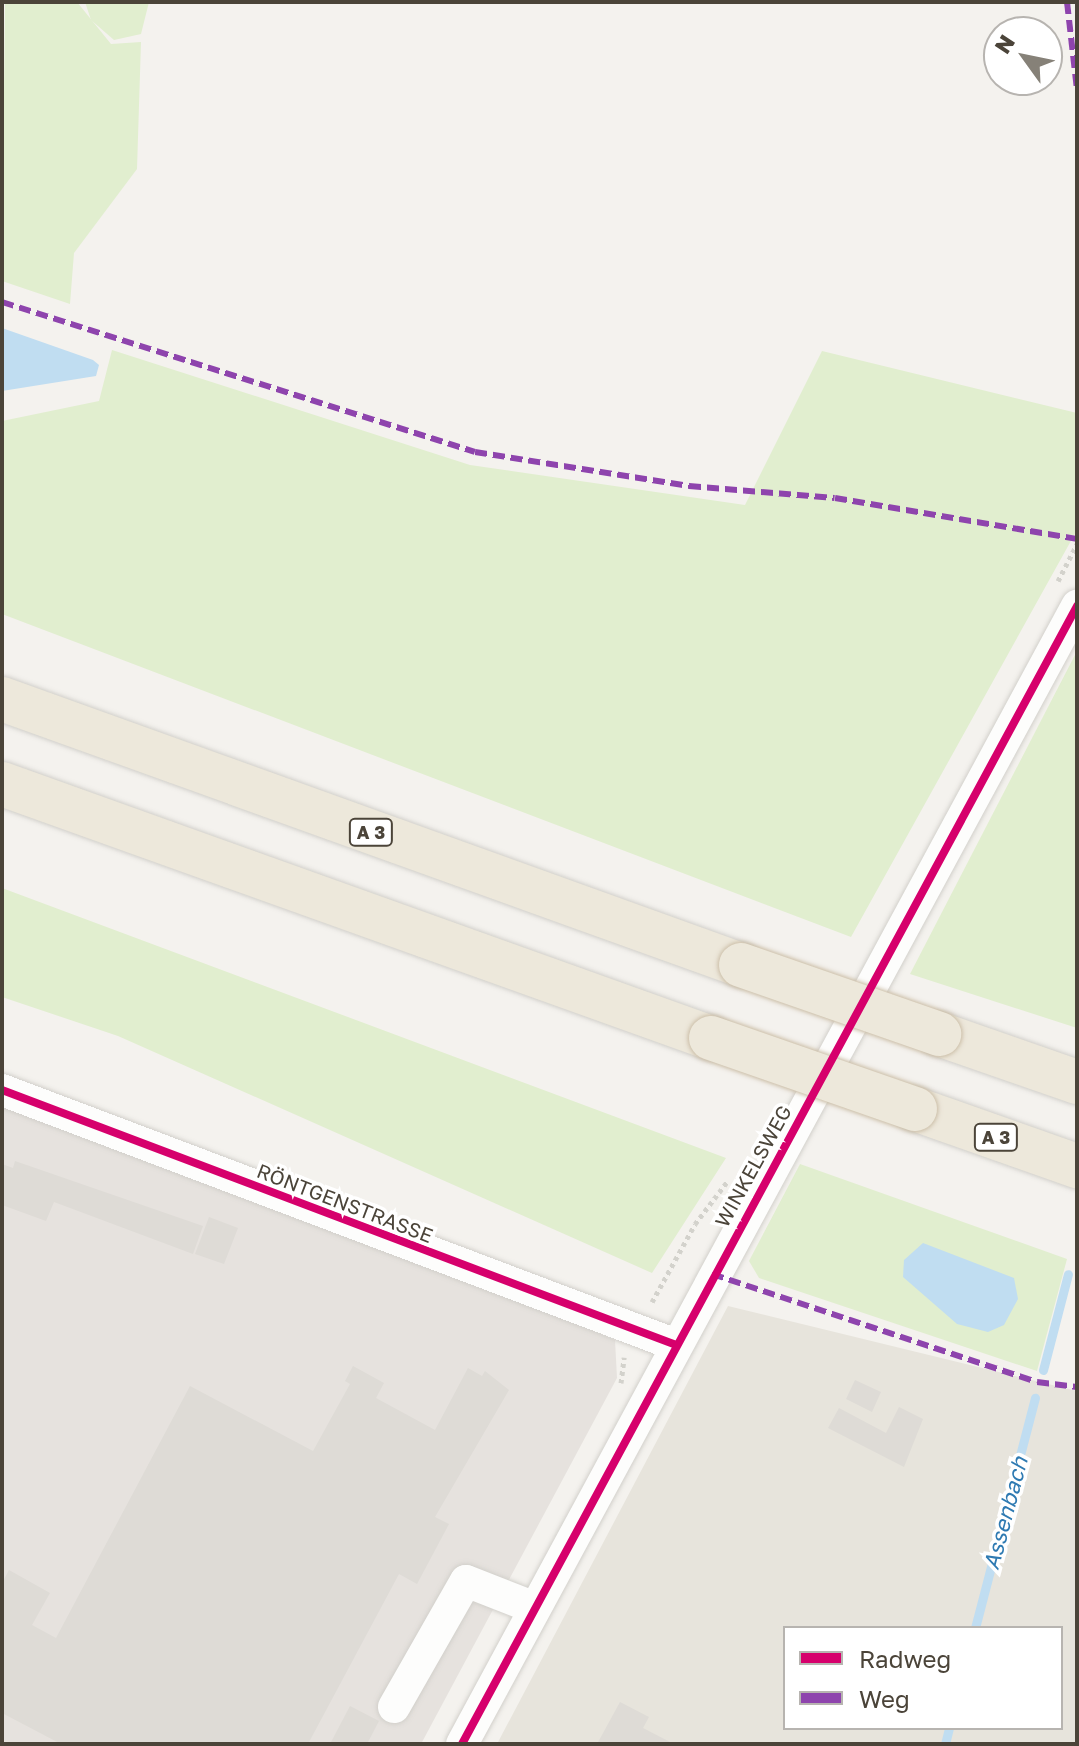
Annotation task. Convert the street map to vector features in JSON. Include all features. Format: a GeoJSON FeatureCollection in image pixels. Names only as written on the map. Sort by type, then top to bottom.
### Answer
{"type":"FeatureCollection","features":[{"type":"Feature","properties":{"kind":"highway","name":"A 3"},"geometry":{"type":"LineString","coordinates":[[2,699],[741,965],[1077,1082]]}},
{"type":"Feature","properties":{"kind":"highway","name":"A 3"},"geometry":{"type":"LineString","coordinates":[[2,784],[1077,1166]]}},
{"type":"Feature","properties":{"kind":"street","name":"WINKELSWEG"},"geometry":{"type":"LineString","coordinates":[[468,1742],[535,1608],[1077,606]]}},
{"type":"Feature","properties":{"kind":"street","name":"RÖNTGENSTRASSE"},"geometry":{"type":"LineString","coordinates":[[2,1090],[676,1345]]}},
{"type":"Feature","properties":{"kind":"street"},"geometry":{"type":"LineString","coordinates":[[394,1707],[466,1581],[535,1608]]}},
{"type":"Feature","properties":{"kind":"shaded area"},"geometry":{"type":"Polygon","coordinates":[[[2,1080],[615,1340],[617,1378],[421,1744],[2,1744],[2,1080]]]}},
{"type":"Feature","properties":{"kind":"shaded area"},"geometry":{"type":"Polygon","coordinates":[[[728,1306],[1077,1391],[1077,1744],[497,1744],[728,1306]]]}},
{"type":"Feature","properties":{"kind":"green space"},"geometry":{"type":"Polygon","coordinates":[[[5,2],[77,2],[111,44],[141,42],[137,169],[74,253],[70,304],[2,281],[5,2]]]}},
{"type":"Feature","properties":{"kind":"green space"},"geometry":{"type":"Polygon","coordinates":[[[85,2],[149,2],[141,34],[114,40],[91,20],[85,2]]]}},
{"type":"Feature","properties":{"kind":"green space"},"geometry":{"type":"Polygon","coordinates":[[[112,350],[470,465],[745,505],[822,351],[1077,413],[1077,530],[851,937],[2,614],[2,421],[99,401],[112,350]]]}},
{"type":"Feature","properties":{"kind":"green space"},"geometry":{"type":"Polygon","coordinates":[[[1077,651],[1077,1028],[910,974],[1077,651]]]}},
{"type":"Feature","properties":{"kind":"green space"},"geometry":{"type":"Polygon","coordinates":[[[2,888],[726,1158],[652,1273],[118,1036],[2,997],[2,888]]]}},
{"type":"Feature","properties":{"kind":"green space"},"geometry":{"type":"Polygon","coordinates":[[[800,1164],[1067,1259],[1037,1371],[759,1278],[749,1261],[800,1164]]]}},
{"type":"Feature","properties":{"kind":"water"},"geometry":{"type":"Polygon","coordinates":[[[2,328],[93,360],[99,365],[96,376],[2,391],[2,328]]]}},
{"type":"Feature","properties":{"kind":"water"},"geometry":{"type":"Polygon","coordinates":[[[923,1243],[1014,1278],[1018,1299],[1004,1325],[988,1332],[957,1324],[903,1277],[904,1260],[923,1243]]]}},
{"type":"Feature","properties":{"kind":"building"},"geometry":{"type":"Polygon","coordinates":[[[15,1161],[203,1226],[193,1254],[54,1202],[46,1221],[2,1205],[2,1164],[13,1168],[15,1161]]]}},
{"type":"Feature","properties":{"kind":"building"},"geometry":{"type":"Polygon","coordinates":[[[209,1217],[238,1228],[224,1264],[195,1254],[209,1217]]]}},
{"type":"Feature","properties":{"kind":"building"},"geometry":{"type":"Polygon","coordinates":[[[353,1366],[384,1383],[376,1398],[435,1430],[468,1368],[482,1376],[485,1371],[509,1390],[435,1517],[449,1524],[417,1584],[399,1574],[308,1744],[61,1744],[2,1713],[2,1583],[9,1570],[50,1593],[32,1625],[56,1638],[190,1386],[313,1451],[350,1384],[345,1381],[353,1366]]]}},
{"type":"Feature","properties":{"kind":"building"},"geometry":{"type":"Polygon","coordinates":[[[855,1380],[881,1392],[872,1412],[846,1399],[855,1380]]]}},
{"type":"Feature","properties":{"kind":"building"},"geometry":{"type":"Polygon","coordinates":[[[899,1407],[923,1419],[904,1467],[828,1428],[839,1408],[886,1433],[899,1407]]]}},
{"type":"Feature","properties":{"kind":"building"},"geometry":{"type":"Polygon","coordinates":[[[620,1702],[649,1717],[643,1728],[674,1744],[597,1744],[620,1702]]]}},
{"type":"Feature","properties":{"kind":"building"},"geometry":{"type":"Polygon","coordinates":[[[350,1706],[379,1721],[367,1744],[330,1744],[350,1706]]]}},
{"type":"Feature","properties":{"kind":"waterway","name":"Assenbach"},"geometry":{"type":"LineString","coordinates":[[1043,1370],[1068,1274]]}},
{"type":"Feature","properties":{"kind":"waterway","name":"Assenbach"},"geometry":{"type":"LineString","coordinates":[[976,1626],[1035,1398]]}},
{"type":"Feature","properties":{"kind":"waterway","name":"Assenbach"},"geometry":{"type":"LineString","coordinates":[[945,1744],[948,1730]]}},
{"type":"Feature","properties":{"kind":"marked path"},"geometry":{"type":"LineString","coordinates":[[1067,2],[1077,90]]}},
{"type":"Feature","properties":{"kind":"marked path"},"geometry":{"type":"LineString","coordinates":[[2,302],[475,452],[689,486],[835,498],[1077,539]]}},
{"type":"Feature","properties":{"kind":"marked path"},"geometry":{"type":"LineString","coordinates":[[712,1274],[1037,1382],[1077,1387]]}},
{"type":"Feature","properties":{"kind":"cycle path"},"geometry":{"type":"LineString","coordinates":[[462,1744],[1077,606]]}},
{"type":"Feature","properties":{"kind":"cycle path"},"geometry":{"type":"LineString","coordinates":[[2,1090],[676,1345]]}}]}
